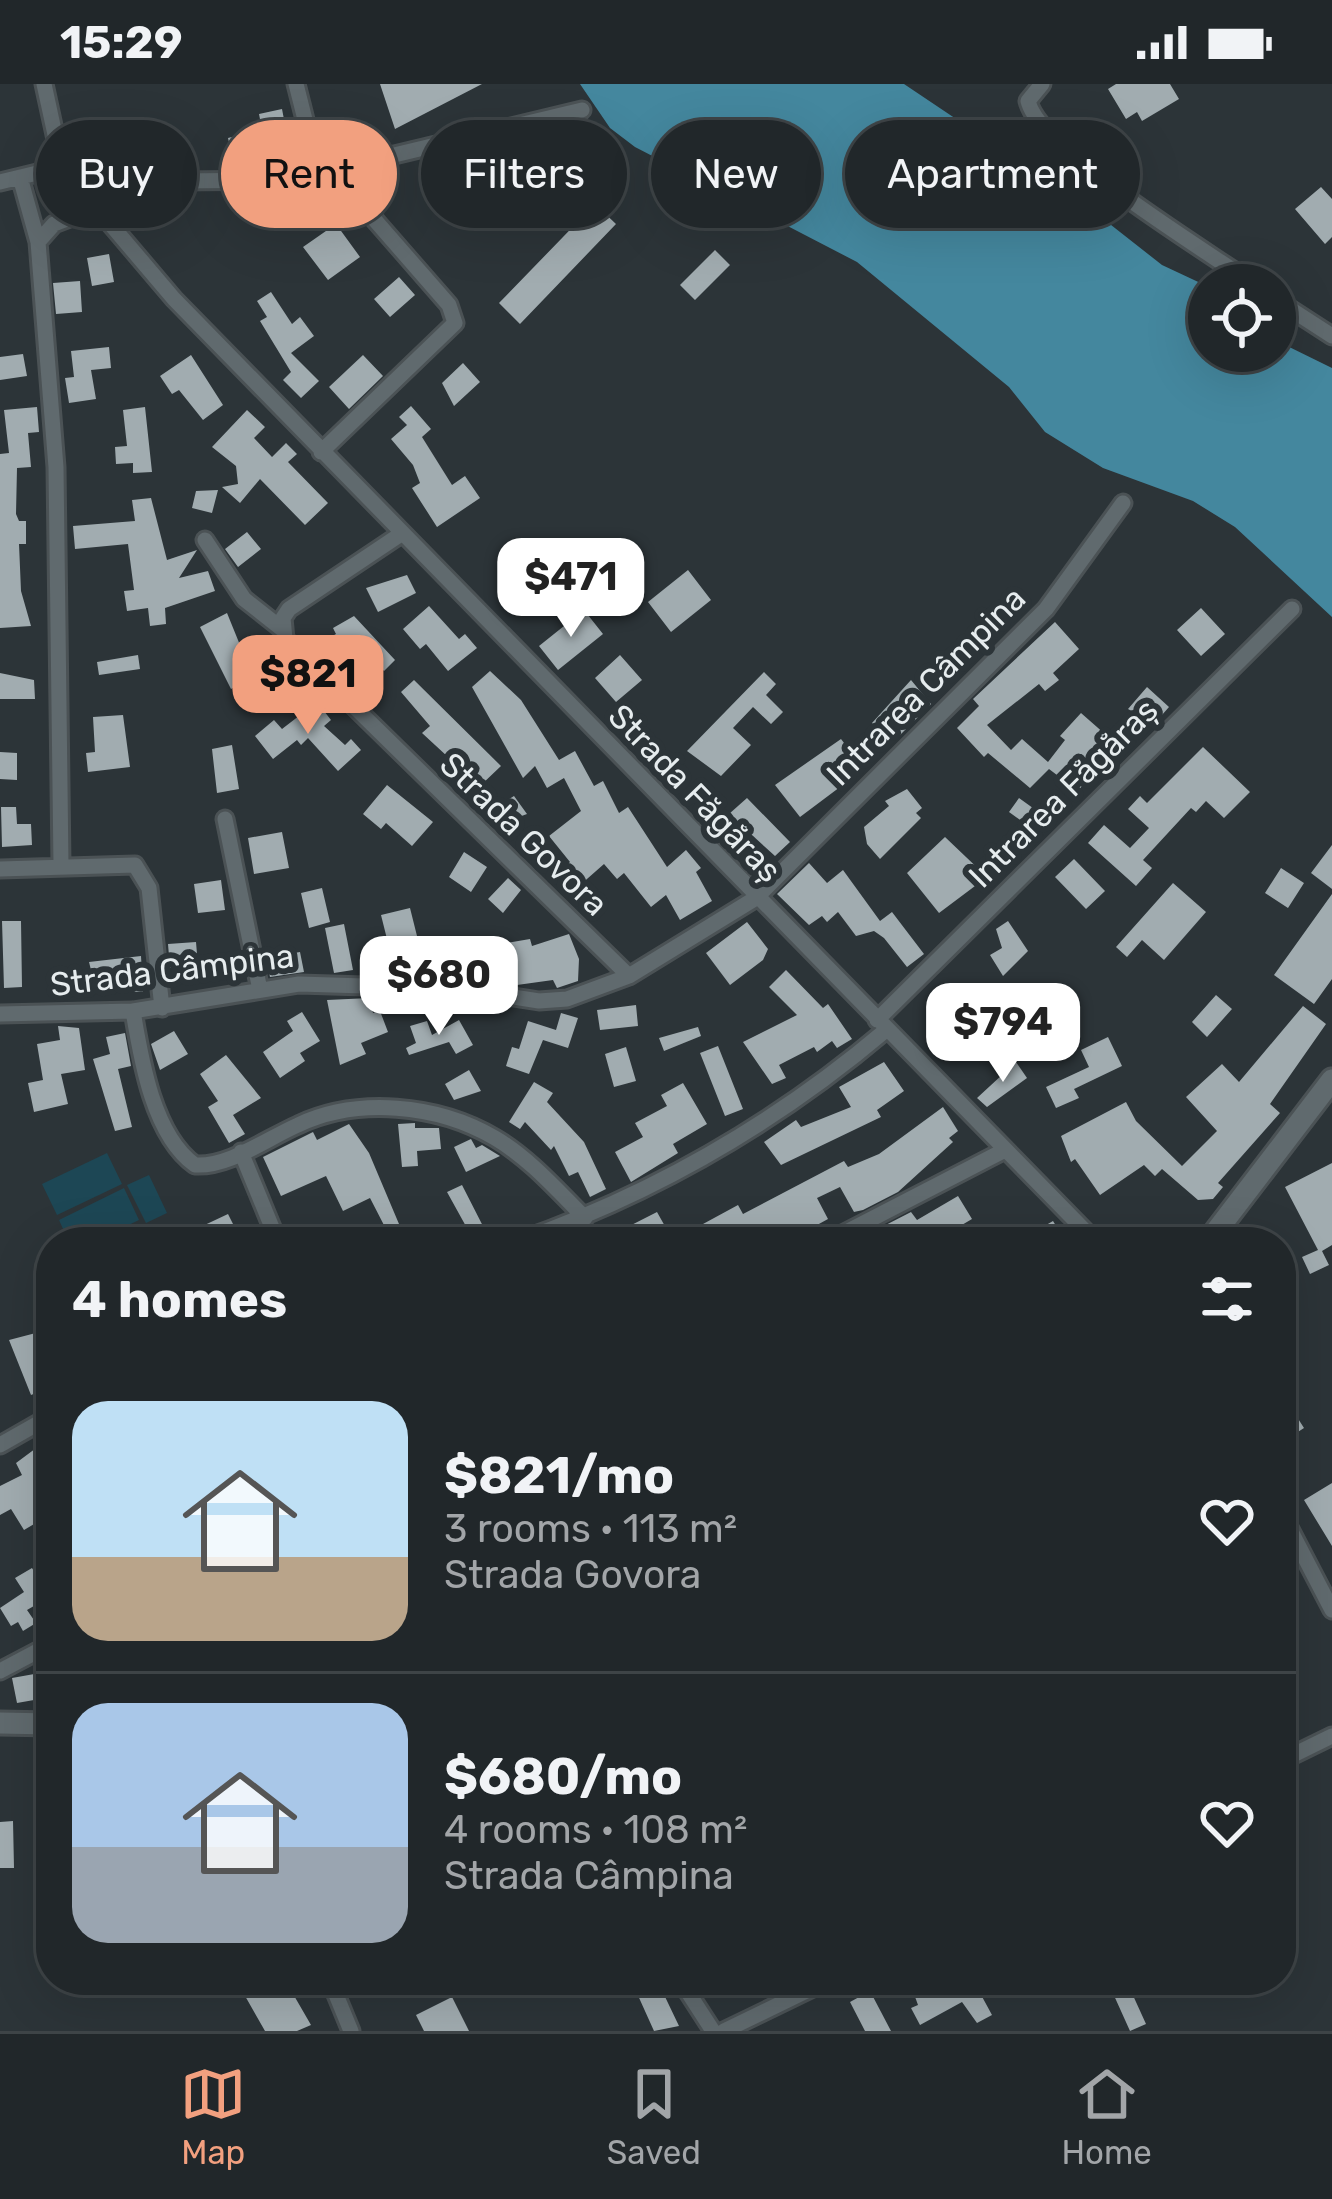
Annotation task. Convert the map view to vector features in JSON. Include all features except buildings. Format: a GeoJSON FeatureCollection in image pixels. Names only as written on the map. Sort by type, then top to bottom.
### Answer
{"type":"FeatureCollection","features":[{"type":"Feature","properties":{"kind":"main road"},"geometry":{"type":"LineString","coordinates":[[1220,1227],[1329,1093]]}},
{"type":"Feature","properties":{"kind":"main road"},"geometry":{"type":"LineString","coordinates":[[0,1724],[36,1724]]}},
{"type":"Feature","properties":{"kind":"street"},"geometry":{"type":"LineString","coordinates":[[44,84],[52,120]]}},
{"type":"Feature","properties":{"kind":"street"},"geometry":{"type":"LineString","coordinates":[[296,84],[308,120]]}},
{"type":"Feature","properties":{"kind":"street"},"geometry":{"type":"LineString","coordinates":[[1042,84],[1028,101],[1042,128],[1124,196],[1224,264]]}},
{"type":"Feature","properties":{"kind":"street"},"geometry":{"type":"LineString","coordinates":[[397,156],[582,110]]}},
{"type":"Feature","properties":{"kind":"street"},"geometry":{"type":"LineString","coordinates":[[0,182],[36,173]]}},
{"type":"Feature","properties":{"kind":"street"},"geometry":{"type":"LineString","coordinates":[[20,177],[38,242],[56,467],[61,865]]}},
{"type":"Feature","properties":{"kind":"street"},"geometry":{"type":"LineString","coordinates":[[38,242],[50,228]]}},
{"type":"Feature","properties":{"kind":"street","name":"Strada Făgăraș"},"geometry":{"type":"LineString","coordinates":[[111,228],[400,534],[1081,1227]]}},
{"type":"Feature","properties":{"kind":"street"},"geometry":{"type":"LineString","coordinates":[[322,452],[455,323],[449,305],[377,228]]}},
{"type":"Feature","properties":{"kind":"street"},"geometry":{"type":"LineString","coordinates":[[1296,313],[1332,336]]}},
{"type":"Feature","properties":{"kind":"street","name":"Intrarea Câmpina"},"geometry":{"type":"LineString","coordinates":[[756,898],[1046,608],[1123,503]]}},
{"type":"Feature","properties":{"kind":"street"},"geometry":{"type":"LineString","coordinates":[[282,628],[290,609],[400,534]]}},
{"type":"Feature","properties":{"kind":"street","name":"Strada Govora"},"geometry":{"type":"LineString","coordinates":[[205,539],[244,599],[282,628],[293,652],[629,976]]}},
{"type":"Feature","properties":{"kind":"street","name":"Intrarea Făgăraș"},"geometry":{"type":"LineString","coordinates":[[559,1227],[743,1136],[881,1025],[1292,609]]}},
{"type":"Feature","properties":{"kind":"street"},"geometry":{"type":"LineString","coordinates":[[225,819],[260,990]]}},
{"type":"Feature","properties":{"kind":"street"},"geometry":{"type":"LineString","coordinates":[[0,869],[135,865],[143,874],[162,1008]]}},
{"type":"Feature","properties":{"kind":"street","name":"Strada Câmpina"},"geometry":{"type":"LineString","coordinates":[[0,1014],[133,1011],[299,984],[567,999],[629,976],[756,898]]}},
{"type":"Feature","properties":{"kind":"street"},"geometry":{"type":"LineString","coordinates":[[133,1011],[144,1066],[169,1132],[188,1160],[208,1165],[341,1108],[361,1105],[451,1120],[497,1139],[585,1218]]}},
{"type":"Feature","properties":{"kind":"street"},"geometry":{"type":"LineString","coordinates":[[856,1227],[1003,1151]]}},
{"type":"Feature","properties":{"kind":"street"},"geometry":{"type":"LineString","coordinates":[[241,1152],[272,1227]]}},
{"type":"Feature","properties":{"kind":"street"},"geometry":{"type":"LineString","coordinates":[[0,1445],[36,1425]]}},
{"type":"Feature","properties":{"kind":"street"},"geometry":{"type":"LineString","coordinates":[[1296,1541],[1332,1610]]}},
{"type":"Feature","properties":{"kind":"street"},"geometry":{"type":"LineString","coordinates":[[0,1671],[36,1652]]}},
{"type":"Feature","properties":{"kind":"street"},"geometry":{"type":"LineString","coordinates":[[1296,1754],[1332,1736]]}},
{"type":"Feature","properties":{"kind":"street"},"geometry":{"type":"LineString","coordinates":[[336,1995],[351,2031]]}},
{"type":"Feature","properties":{"kind":"street"},"geometry":{"type":"LineString","coordinates":[[690,1995],[713,2031]]}},
{"type":"Feature","properties":{"kind":"street"},"geometry":{"type":"LineString","coordinates":[[724,2031],[799,1995]]}},
{"type":"Feature","properties":{"kind":"shaded area"},"geometry":{"type":"Polygon","coordinates":[[[580,84],[904,84],[958,120],[845,120],[845,228],[1115,228],[1162,265],[1188,277],[1188,372],[1296,372],[1296,350],[1332,368],[1332,617],[1235,527],[1193,501],[1103,468],[1045,432],[1009,387],[857,262],[791,228],[821,228],[821,120],[651,120],[651,155],[627,141],[627,120],[605,120],[580,84]]]}},
{"type":"Feature","properties":{"kind":"shaded area"},"geometry":{"type":"Polygon","coordinates":[[[107,1153],[122,1184],[57,1215],[42,1184],[107,1153]]]}},
{"type":"Feature","properties":{"kind":"shaded area"},"geometry":{"type":"Polygon","coordinates":[[[149,1175],[167,1213],[146,1223],[127,1185],[149,1175]]]}},
{"type":"Feature","properties":{"kind":"shaded area"},"geometry":{"type":"Polygon","coordinates":[[[124,1188],[139,1220],[124,1227],[62,1227],[59,1220],[124,1188]]]}}]}
